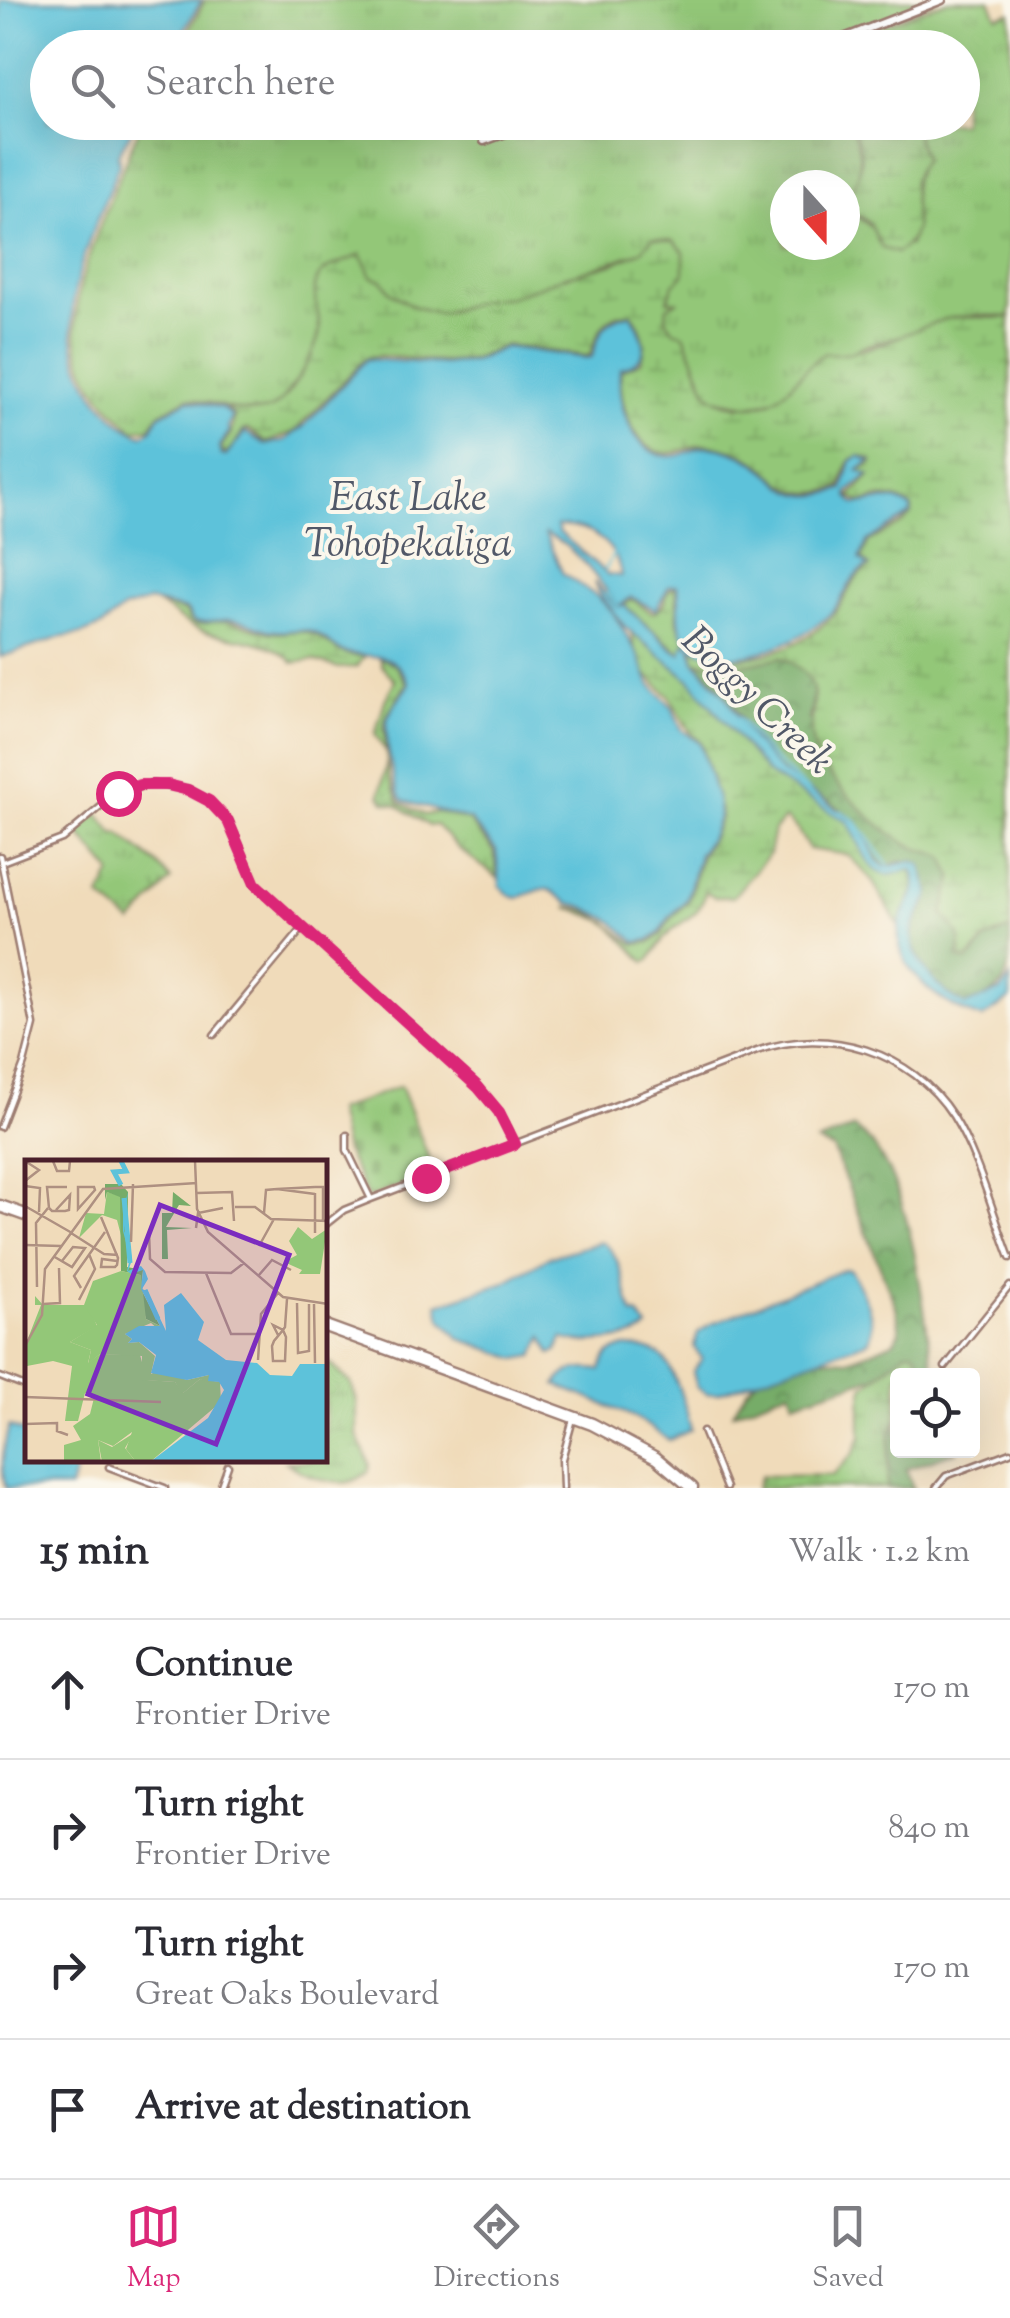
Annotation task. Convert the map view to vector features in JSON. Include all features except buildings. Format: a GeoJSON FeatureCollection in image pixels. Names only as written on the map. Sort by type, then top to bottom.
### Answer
{"type":"FeatureCollection","features":[{"type":"Feature","properties":{"kind":"main road"},"geometry":{"type":"LineString","coordinates":[[0,1206],[25,1215]]}},
{"type":"Feature","properties":{"kind":"main road"},"geometry":{"type":"LineString","coordinates":[[328,1327],[573,1416],[635,1445],[692,1488]]}},
{"type":"Feature","properties":{"kind":"street"},"geometry":{"type":"LineString","coordinates":[[864,30],[942,0]]}},
{"type":"Feature","properties":{"kind":"street"},"geometry":{"type":"LineString","coordinates":[[0,1127],[34,1025],[1,859],[56,842],[128,789],[168,785],[209,801],[228,820],[255,884],[478,1087],[499,1112],[515,1144]]}},
{"type":"Feature","properties":{"kind":"street"},"geometry":{"type":"LineString","coordinates":[[214,1035],[302,929]]}},
{"type":"Feature","properties":{"kind":"street"},"geometry":{"type":"LineString","coordinates":[[328,1223],[344,1210],[371,1199],[765,1048],[800,1041],[852,1045],[884,1056],[913,1074],[952,1115],[1010,1258]]}},
{"type":"Feature","properties":{"kind":"street"},"geometry":{"type":"LineString","coordinates":[[347,1135],[347,1150],[371,1199]]}},
{"type":"Feature","properties":{"kind":"street"},"geometry":{"type":"LineString","coordinates":[[946,1367],[1010,1286]]}},
{"type":"Feature","properties":{"kind":"street"},"geometry":{"type":"LineString","coordinates":[[0,1378],[25,1387]]}},
{"type":"Feature","properties":{"kind":"street"},"geometry":{"type":"LineString","coordinates":[[563,1488],[562,1458],[573,1416]]}},
{"type":"Feature","properties":{"kind":"street"},"geometry":{"type":"LineString","coordinates":[[703,1430],[726,1488]]}},
{"type":"Feature","properties":{"kind":"street"},"geometry":{"type":"LineString","coordinates":[[936,1488],[946,1476],[1010,1452]]}},
{"type":"Feature","properties":{"kind":"street"},"geometry":{"type":"LineString","coordinates":[[220,1488],[228,1466]]}},
{"type":"Feature","properties":{"kind":"street"},"geometry":{"type":"LineString","coordinates":[[109,1467],[164,1488]]}},
{"type":"Feature","properties":{"kind":"green space"},"geometry":{"type":"Polygon","coordinates":[[[205,0],[936,0],[857,30],[189,30],[205,0]]]}},
{"type":"Feature","properties":{"kind":"green space"},"geometry":{"type":"Polygon","coordinates":[[[948,0],[990,0],[997,16],[1010,12],[1010,317],[976,315],[861,347],[775,399],[751,406],[714,399],[707,392],[684,335],[674,331],[666,320],[667,307],[674,302],[668,301],[673,285],[640,252],[510,297],[486,299],[439,314],[413,306],[390,292],[382,280],[371,277],[361,255],[334,266],[315,286],[319,332],[313,352],[290,390],[264,411],[235,410],[188,398],[158,415],[150,428],[134,430],[91,382],[81,358],[76,309],[81,282],[135,140],[856,140],[859,170],[770,170],[770,260],[860,260],[860,219],[868,224],[877,240],[909,245],[914,222],[914,180],[924,159],[917,140],[980,140],[980,30],[869,30],[948,0]]]}},
{"type":"Feature","properties":{"kind":"green space"},"geometry":{"type":"Polygon","coordinates":[[[857,140],[917,140],[924,159],[913,186],[914,232],[897,253],[882,248],[869,222],[860,217],[857,140]]]}},
{"type":"Feature","properties":{"kind":"green space"},"geometry":{"type":"Polygon","coordinates":[[[653,238],[674,241],[684,252],[684,275],[673,285],[668,300],[677,301],[667,307],[666,320],[674,331],[684,334],[707,392],[720,401],[737,405],[753,406],[778,397],[825,353],[870,347],[954,317],[1010,317],[1010,929],[986,939],[967,961],[959,959],[960,937],[943,912],[953,878],[944,857],[895,837],[860,808],[830,775],[814,747],[814,693],[800,669],[781,657],[741,665],[695,662],[693,648],[711,655],[750,657],[790,646],[824,624],[837,610],[855,580],[870,567],[862,558],[868,542],[912,514],[912,508],[894,498],[862,503],[850,496],[870,476],[859,470],[872,460],[858,457],[849,462],[841,487],[804,493],[731,450],[705,445],[669,453],[649,447],[630,422],[621,391],[621,370],[641,362],[644,349],[632,313],[609,320],[586,356],[506,345],[474,359],[443,362],[367,357],[294,432],[266,443],[244,430],[229,453],[222,453],[222,445],[231,433],[234,415],[222,406],[261,411],[284,398],[319,337],[317,280],[329,268],[361,254],[371,277],[382,280],[390,292],[413,306],[440,314],[486,299],[510,297],[612,264],[640,252],[653,238]]]}},
{"type":"Feature","properties":{"kind":"green space"},"geometry":{"type":"Polygon","coordinates":[[[676,586],[678,623],[687,642],[681,654],[624,605],[632,599],[656,612],[668,591],[676,586]]]}},
{"type":"Feature","properties":{"kind":"green space"},"geometry":{"type":"Polygon","coordinates":[[[157,604],[186,612],[196,623],[228,621],[272,633],[300,631],[317,636],[337,650],[365,656],[357,667],[339,668],[313,660],[293,663],[286,655],[263,644],[198,629],[157,604]]]}},
{"type":"Feature","properties":{"kind":"green space"},"geometry":{"type":"Polygon","coordinates":[[[632,633],[690,680],[768,774],[847,822],[856,832],[868,861],[889,875],[912,869],[916,886],[899,926],[871,879],[848,855],[809,849],[785,818],[774,830],[769,854],[733,897],[715,897],[705,891],[697,911],[669,933],[650,960],[645,962],[611,927],[635,944],[651,942],[662,934],[670,919],[689,900],[701,855],[721,815],[701,742],[690,732],[669,696],[646,674],[632,633]]]}},
{"type":"Feature","properties":{"kind":"green space"},"geometry":{"type":"Polygon","coordinates":[[[380,657],[396,665],[407,683],[386,717],[387,753],[375,734],[395,680],[382,666],[380,657]]]}},
{"type":"Feature","properties":{"kind":"green space"},"geometry":{"type":"Polygon","coordinates":[[[781,657],[811,681],[809,718],[853,799],[910,846],[944,857],[953,878],[943,912],[959,930],[962,942],[974,955],[986,939],[1010,929],[1008,970],[991,994],[966,1005],[946,993],[927,973],[912,937],[913,926],[926,904],[903,861],[885,867],[855,821],[777,768],[718,686],[695,662],[741,665],[781,657]]]}},
{"type":"Feature","properties":{"kind":"green space"},"geometry":{"type":"Polygon","coordinates":[[[387,759],[389,777],[400,803],[425,815],[438,812],[469,821],[494,851],[498,878],[458,848],[436,825],[429,826],[397,805],[384,802],[380,795],[387,759]]]}},
{"type":"Feature","properties":{"kind":"green space"},"geometry":{"type":"Polygon","coordinates":[[[97,812],[115,835],[118,833],[156,863],[171,880],[132,923],[100,897],[112,873],[77,831],[97,812]]]}},
{"type":"Feature","properties":{"kind":"green space"},"geometry":{"type":"Polygon","coordinates":[[[567,907],[587,911],[604,921],[567,907]]]}},
{"type":"Feature","properties":{"kind":"green space"},"geometry":{"type":"Polygon","coordinates":[[[400,1086],[435,1173],[368,1198],[345,1151],[336,1111],[400,1086]]]}},
{"type":"Feature","properties":{"kind":"green space"},"geometry":{"type":"Polygon","coordinates":[[[854,1128],[874,1147],[890,1173],[912,1241],[934,1368],[920,1368],[906,1352],[875,1377],[794,1402],[790,1390],[733,1413],[746,1390],[758,1379],[817,1358],[848,1360],[893,1342],[900,1332],[896,1307],[833,1149],[817,1142],[854,1128]]]}},
{"type":"Feature","properties":{"kind":"green space"},"geometry":{"type":"Polygon","coordinates":[[[914,1351],[922,1368],[890,1368],[887,1488],[756,1488],[761,1476],[833,1475],[854,1453],[861,1436],[864,1387],[906,1352],[914,1351]]]}},
{"type":"Feature","properties":{"kind":"green space"},"geometry":{"type":"Polygon","coordinates":[[[328,1362],[351,1383],[357,1402],[357,1435],[370,1465],[368,1472],[345,1483],[300,1471],[288,1463],[328,1463],[328,1362]]]}},
{"type":"Feature","properties":{"kind":"green space"},"geometry":{"type":"Polygon","coordinates":[[[890,1434],[890,1458],[938,1458],[906,1469],[913,1488],[887,1488],[890,1434]]]}},
{"type":"Feature","properties":{"kind":"water","name":"East Lake Tohopekaliga"},"geometry":{"type":"Polygon","coordinates":[[[0,0],[202,0],[184,30],[30,30],[30,140],[126,140],[85,254],[72,315],[74,345],[83,375],[105,408],[131,430],[143,435],[159,416],[188,400],[222,408],[232,416],[229,432],[219,447],[221,455],[226,456],[245,432],[266,445],[285,440],[303,427],[367,359],[444,364],[474,361],[505,347],[587,358],[592,357],[600,334],[609,323],[631,314],[644,347],[638,360],[620,369],[620,395],[628,422],[643,445],[666,456],[703,447],[722,449],[756,463],[796,493],[808,495],[843,489],[851,461],[859,456],[871,461],[858,470],[869,475],[848,492],[855,504],[889,500],[911,508],[911,514],[867,541],[860,559],[869,566],[857,574],[831,613],[780,645],[737,656],[717,656],[699,650],[685,638],[680,625],[677,585],[669,586],[656,610],[631,597],[619,607],[576,555],[545,534],[563,574],[612,611],[639,656],[650,684],[672,707],[682,730],[700,743],[717,799],[719,815],[699,854],[687,899],[650,940],[636,942],[611,920],[569,903],[550,890],[517,898],[510,896],[500,886],[496,850],[470,820],[403,801],[393,772],[387,724],[409,683],[403,671],[389,659],[344,652],[307,631],[269,630],[231,619],[193,621],[187,610],[149,601],[123,609],[102,626],[0,657],[0,0]],[[557,526],[607,574],[621,576],[607,545],[580,529],[557,526]]]}},
{"type":"Feature","properties":{"kind":"water"},"geometry":{"type":"Polygon","coordinates":[[[594,582],[618,608],[624,605],[673,649],[681,654],[684,644],[690,645],[695,662],[725,695],[753,740],[779,770],[859,824],[877,860],[885,867],[913,861],[921,864],[930,893],[914,924],[913,940],[921,963],[937,984],[966,1005],[1001,991],[1010,978],[1010,999],[983,1018],[953,1006],[925,986],[904,959],[899,943],[901,919],[914,892],[912,869],[891,875],[880,873],[868,861],[847,822],[768,774],[690,680],[625,627],[594,582]]]}},
{"type":"Feature","properties":{"kind":"water"},"geometry":{"type":"Polygon","coordinates":[[[601,1242],[618,1264],[633,1315],[637,1314],[648,1328],[641,1332],[607,1341],[563,1338],[551,1354],[543,1337],[534,1356],[517,1359],[460,1339],[441,1318],[438,1304],[505,1282],[549,1257],[601,1242]]]}},
{"type":"Feature","properties":{"kind":"water"},"geometry":{"type":"Polygon","coordinates":[[[850,1270],[867,1304],[872,1323],[869,1341],[718,1393],[707,1394],[697,1387],[693,1372],[702,1359],[694,1347],[698,1333],[711,1324],[850,1270]]]}},
{"type":"Feature","properties":{"kind":"water"},"geometry":{"type":"Polygon","coordinates":[[[625,1347],[651,1351],[664,1359],[677,1382],[691,1430],[669,1440],[635,1417],[556,1385],[569,1372],[601,1370],[608,1355],[625,1347]]]}},
{"type":"Feature","properties":{"kind":"water"},"geometry":{"type":"Polygon","coordinates":[[[9,1426],[25,1432],[25,1463],[77,1463],[70,1488],[6,1488],[5,1442],[9,1426]]]}},
{"type":"Feature","properties":{"kind":"waterway","name":"Boggy Creek"},"geometry":{"type":"LineString","coordinates":[[605,570],[615,551]]}},
{"type":"Feature","properties":{"kind":"waterway","name":"Boggy Creek"},"geometry":{"type":"LineString","coordinates":[[607,592],[620,609]]}},
{"type":"Feature","properties":{"kind":"waterway","name":"Boggy Creek"},"geometry":{"type":"LineString","coordinates":[[739,718],[771,757],[809,792]]}},
{"type":"Feature","properties":{"kind":"waterway","name":"Boggy Creek"},"geometry":{"type":"LineString","coordinates":[[841,811],[855,820],[888,865]]}},
{"type":"Feature","properties":{"kind":"route"},"geometry":{"type":"LineString","coordinates":[[118,793],[140,785],[168,785],[209,801],[228,821],[255,884],[478,1087],[499,1112],[515,1144],[426,1178]]}}]}
